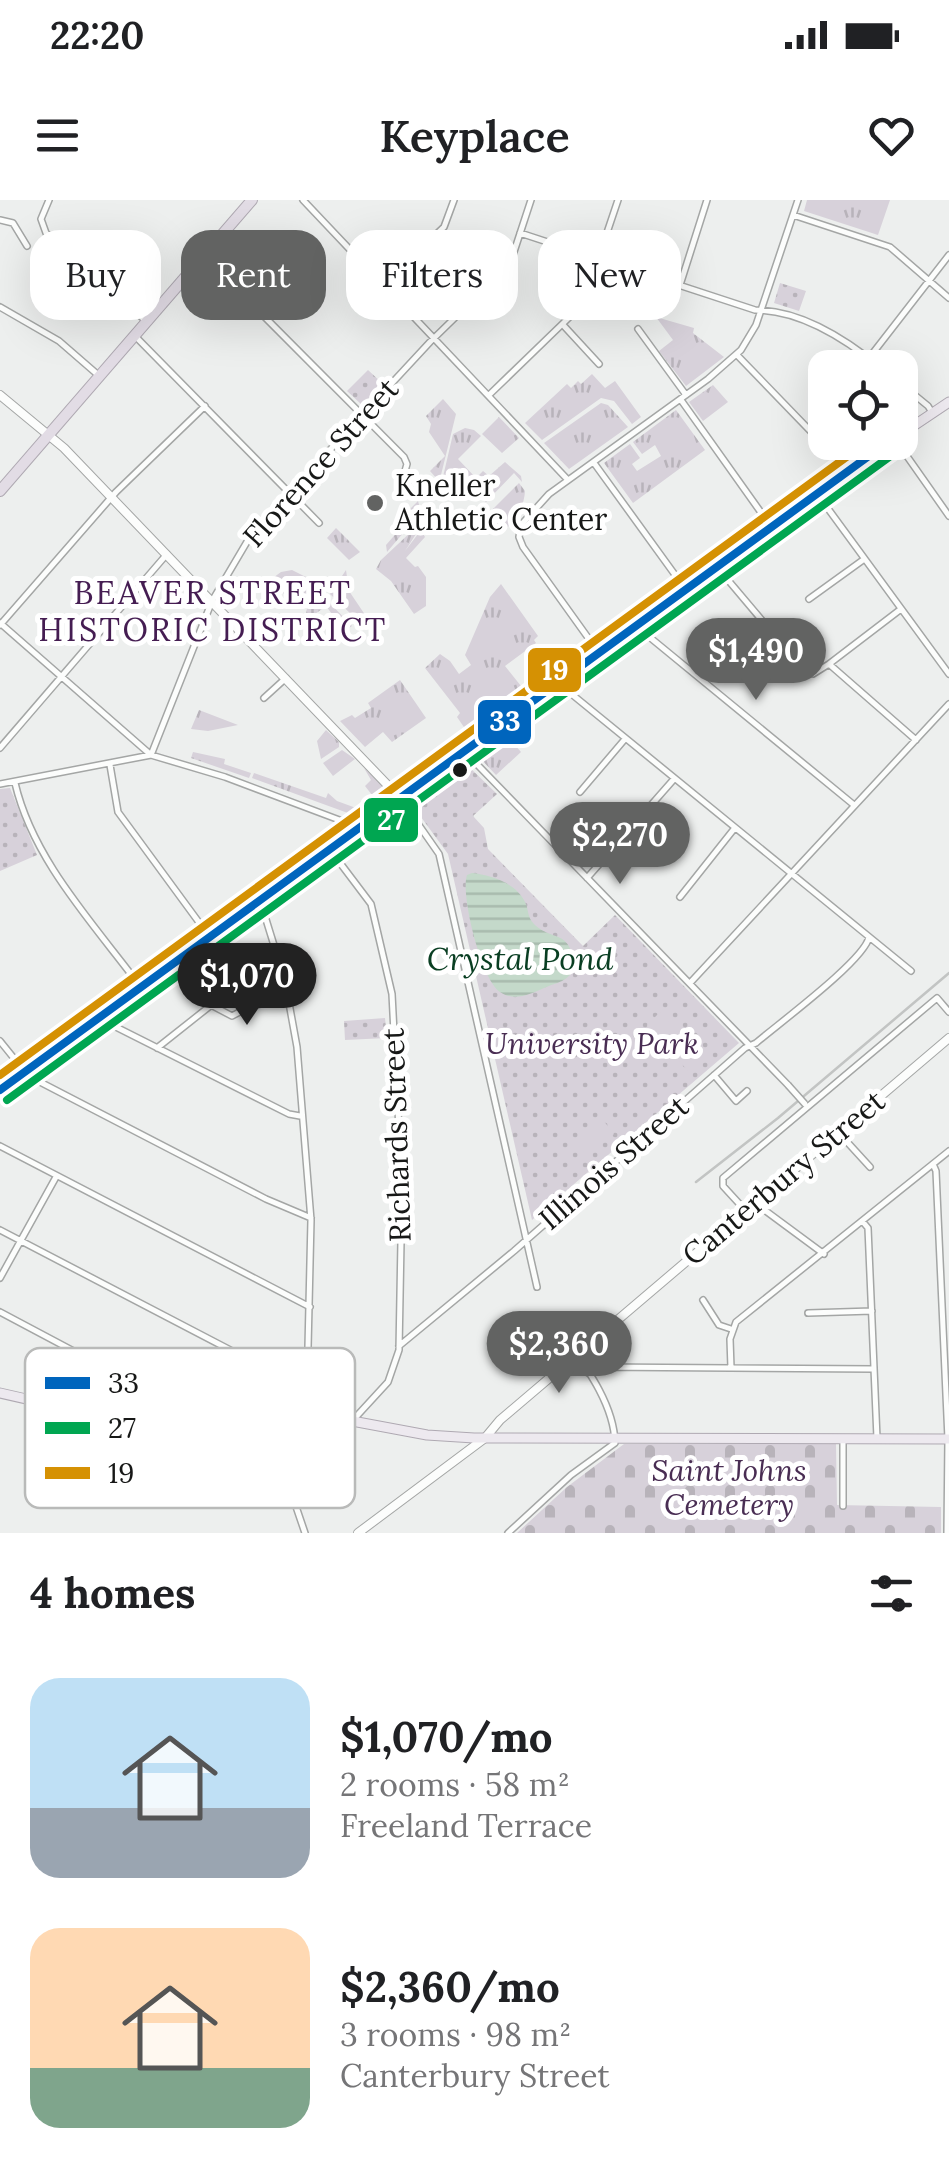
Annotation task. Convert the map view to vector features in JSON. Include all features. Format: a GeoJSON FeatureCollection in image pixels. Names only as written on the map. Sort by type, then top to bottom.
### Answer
{"type":"FeatureCollection","features":[{"type":"Feature","properties":{"kind":"highway"},"geometry":{"type":"LineString","coordinates":[[226,230],[252,200]]}},
{"type":"Feature","properties":{"kind":"highway"},"geometry":{"type":"LineString","coordinates":[[0,491],[181,283]]}},
{"type":"Feature","properties":{"kind":"main road"},"geometry":{"type":"LineString","coordinates":[[918,424],[949,402]]}},
{"type":"Feature","properties":{"kind":"main road"},"geometry":{"type":"LineString","coordinates":[[0,1090],[864,460]]}},
{"type":"Feature","properties":{"kind":"main road"},"geometry":{"type":"LineString","coordinates":[[0,1393],[25,1399]]}},
{"type":"Feature","properties":{"kind":"main road"},"geometry":{"type":"LineString","coordinates":[[355,1421],[485,1438],[948,1438]]}},
{"type":"Feature","properties":{"kind":"street"},"geometry":{"type":"LineString","coordinates":[[49,200],[41,219],[46,233],[147,322]]}},
{"type":"Feature","properties":{"kind":"street"},"geometry":{"type":"LineString","coordinates":[[303,200],[346,245]]}},
{"type":"Feature","properties":{"kind":"street"},"geometry":{"type":"LineString","coordinates":[[440,230],[454,200]]}},
{"type":"Feature","properties":{"kind":"street","name":"Florence Street"},"geometry":{"type":"LineString","coordinates":[[151,755],[212,601],[251,535],[434,338],[510,264],[531,200]]}},
{"type":"Feature","properties":{"kind":"street"},"geometry":{"type":"LineString","coordinates":[[609,230],[618,200]]}},
{"type":"Feature","properties":{"kind":"street"},"geometry":{"type":"LineString","coordinates":[[681,282],[707,200]]}},
{"type":"Feature","properties":{"kind":"street"},"geometry":{"type":"LineString","coordinates":[[599,654],[519,537],[520,525],[568,480],[736,354],[756,325],[798,200]]}},
{"type":"Feature","properties":{"kind":"street"},"geometry":{"type":"LineString","coordinates":[[793,215],[890,248],[949,298]]}},
{"type":"Feature","properties":{"kind":"street"},"geometry":{"type":"LineString","coordinates":[[0,220],[13,224],[26,246]]}},
{"type":"Feature","properties":{"kind":"street"},"geometry":{"type":"LineString","coordinates":[[520,233],[538,239]]}},
{"type":"Feature","properties":{"kind":"street"},"geometry":{"type":"LineString","coordinates":[[875,350],[949,255]]}},
{"type":"Feature","properties":{"kind":"street"},"geometry":{"type":"LineString","coordinates":[[681,285],[816,326],[856,350]]}},
{"type":"Feature","properties":{"kind":"street"},"geometry":{"type":"LineString","coordinates":[[0,307],[50,335],[100,376]]}},
{"type":"Feature","properties":{"kind":"street"},"geometry":{"type":"LineString","coordinates":[[267,320],[406,460],[405,471]]}},
{"type":"Feature","properties":{"kind":"street"},"geometry":{"type":"LineString","coordinates":[[417,320],[568,480]]}},
{"type":"Feature","properties":{"kind":"street"},"geometry":{"type":"LineString","coordinates":[[489,395],[569,320]]}},
{"type":"Feature","properties":{"kind":"street"},"geometry":{"type":"LineString","coordinates":[[564,326],[600,364]]}},
{"type":"Feature","properties":{"kind":"street"},"geometry":{"type":"LineString","coordinates":[[638,329],[772,528]]}},
{"type":"Feature","properties":{"kind":"street"},"geometry":{"type":"LineString","coordinates":[[135,336],[319,523]]}},
{"type":"Feature","properties":{"kind":"street"},"geometry":{"type":"LineString","coordinates":[[736,354],[849,471]]}},
{"type":"Feature","properties":{"kind":"street"},"geometry":{"type":"LineString","coordinates":[[0,396],[49,435],[112,497],[286,678],[400,797],[439,854],[537,1287]]}},
{"type":"Feature","properties":{"kind":"street"},"geometry":{"type":"LineString","coordinates":[[918,400],[933,414]]}},
{"type":"Feature","properties":{"kind":"street"},"geometry":{"type":"LineString","coordinates":[[205,406],[112,497],[0,624],[151,755],[238,782],[358,828]]}},
{"type":"Feature","properties":{"kind":"street"},"geometry":{"type":"LineString","coordinates":[[910,460],[949,516]]}},
{"type":"Feature","properties":{"kind":"street"},"geometry":{"type":"LineString","coordinates":[[593,462],[686,590]]}},
{"type":"Feature","properties":{"kind":"street"},"geometry":{"type":"LineString","coordinates":[[817,495],[949,674]]}},
{"type":"Feature","properties":{"kind":"street"},"geometry":{"type":"LineString","coordinates":[[0,748],[167,554]]}},
{"type":"Feature","properties":{"kind":"street"},"geometry":{"type":"LineString","coordinates":[[809,599],[864,559]]}},
{"type":"Feature","properties":{"kind":"street"},"geometry":{"type":"LineString","coordinates":[[717,568],[803,668],[813,674],[901,609]]}},
{"type":"Feature","properties":{"kind":"street"},"geometry":{"type":"LineString","coordinates":[[636,626],[854,805]]}},
{"type":"Feature","properties":{"kind":"street"},"geometry":{"type":"LineString","coordinates":[[829,664],[916,740]]}},
{"type":"Feature","properties":{"kind":"street"},"geometry":{"type":"LineString","coordinates":[[264,698],[286,678]]}},
{"type":"Feature","properties":{"kind":"street"},"geometry":{"type":"LineString","coordinates":[[558,684],[910,971]]}},
{"type":"Feature","properties":{"kind":"street"},"geometry":{"type":"LineString","coordinates":[[690,984],[949,704]]}},
{"type":"Feature","properties":{"kind":"street"},"geometry":{"type":"LineString","coordinates":[[580,792],[625,739]]}},
{"type":"Feature","properties":{"kind":"street"},"geometry":{"type":"LineString","coordinates":[[464,751],[807,1105]]}},
{"type":"Feature","properties":{"kind":"street"},"geometry":{"type":"LineString","coordinates":[[0,784],[151,755]]}},
{"type":"Feature","properties":{"kind":"street"},"geometry":{"type":"LineString","coordinates":[[110,765],[118,812],[208,936]]}},
{"type":"Feature","properties":{"kind":"street"},"geometry":{"type":"LineString","coordinates":[[587,878],[675,779]]}},
{"type":"Feature","properties":{"kind":"street"},"geometry":{"type":"LineString","coordinates":[[15,782],[22,815],[41,852],[140,986]]}},
{"type":"Feature","properties":{"kind":"street"},"geometry":{"type":"LineString","coordinates":[[680,897],[734,828]]}},
{"type":"Feature","properties":{"kind":"street","name":"Richards Street"},"geometry":{"type":"LineString","coordinates":[[329,849],[371,904],[392,994],[402,1187],[399,1346],[388,1382],[355,1418]]}},
{"type":"Feature","properties":{"kind":"street"},"geometry":{"type":"LineString","coordinates":[[260,899],[289,996],[297,1046],[311,1218],[309,1348]]}},
{"type":"Feature","properties":{"kind":"street","name":"Illinois Street"},"geometry":{"type":"LineString","coordinates":[[399,1346],[714,1075],[845,968],[864,950],[869,937]]}},
{"type":"Feature","properties":{"kind":"street"},"geometry":{"type":"LineString","coordinates":[[157,1048],[234,987]]}},
{"type":"Feature","properties":{"kind":"street"},"geometry":{"type":"LineString","coordinates":[[211,1005],[232,1016],[289,996]]}},
{"type":"Feature","properties":{"kind":"street"},"geometry":{"type":"LineString","coordinates":[[745,1210],[723,1186],[723,1178],[937,998],[949,1012]]}},
{"type":"Feature","properties":{"kind":"street"},"geometry":{"type":"LineString","coordinates":[[98,1018],[289,1114],[300,1116]]}},
{"type":"Feature","properties":{"kind":"street","name":"Canterbury Street"},"geometry":{"type":"LineString","coordinates":[[358,1533],[485,1438],[500,1420],[949,1038]]}},
{"type":"Feature","properties":{"kind":"street"},"geometry":{"type":"LineString","coordinates":[[0,1041],[24,1072],[252,1192],[311,1218]]}},
{"type":"Feature","properties":{"kind":"street"},"geometry":{"type":"LineString","coordinates":[[714,1075],[736,1101],[747,1091]]}},
{"type":"Feature","properties":{"kind":"street"},"geometry":{"type":"LineString","coordinates":[[838,1132],[870,1168]]}},
{"type":"Feature","properties":{"kind":"street"},"geometry":{"type":"LineString","coordinates":[[0,1146],[310,1307]]}},
{"type":"Feature","properties":{"kind":"street"},"geometry":{"type":"LineString","coordinates":[[730,1368],[731,1329],[949,1152]]}},
{"type":"Feature","properties":{"kind":"street"},"geometry":{"type":"LineString","coordinates":[[933,1164],[948,1438],[947,1533]]}},
{"type":"Feature","properties":{"kind":"street"},"geometry":{"type":"LineString","coordinates":[[0,1278],[56,1176]]}},
{"type":"Feature","properties":{"kind":"street"},"geometry":{"type":"LineString","coordinates":[[754,1202],[824,1254]]}},
{"type":"Feature","properties":{"kind":"street"},"geometry":{"type":"LineString","coordinates":[[864,1222],[868,1228],[877,1438]]}},
{"type":"Feature","properties":{"kind":"street"},"geometry":{"type":"LineString","coordinates":[[0,1230],[227,1348]]}},
{"type":"Feature","properties":{"kind":"street"},"geometry":{"type":"LineString","coordinates":[[703,1300],[719,1324],[731,1329]]}},
{"type":"Feature","properties":{"kind":"street"},"geometry":{"type":"LineString","coordinates":[[808,1313],[872,1311]]}},
{"type":"Feature","properties":{"kind":"street"},"geometry":{"type":"LineString","coordinates":[[0,1312],[69,1348]]}},
{"type":"Feature","properties":{"kind":"street"},"geometry":{"type":"LineString","coordinates":[[508,1533],[571,1475],[615,1443],[610,1414],[556,1324]]}},
{"type":"Feature","properties":{"kind":"street"},"geometry":{"type":"LineString","coordinates":[[588,1372],[598,1367],[874,1369]]}},
{"type":"Feature","properties":{"kind":"street"},"geometry":{"type":"LineString","coordinates":[[843,1506],[844,1438]]}},
{"type":"Feature","properties":{"kind":"street"},"geometry":{"type":"LineString","coordinates":[[295,1508],[304,1533]]}},
{"type":"Feature","properties":{"kind":"green space"},"geometry":{"type":"Polygon","coordinates":[[[807,200],[890,200],[878,235],[804,211],[807,200]]]}},
{"type":"Feature","properties":{"kind":"green space"},"geometry":{"type":"Polygon","coordinates":[[[780,283],[806,291],[799,311],[774,303],[780,283]]]}},
{"type":"Feature","properties":{"kind":"green space"},"geometry":{"type":"Polygon","coordinates":[[[658,320],[694,328],[693,333],[724,357],[686,386],[659,351],[673,340],[658,320]]]}},
{"type":"Feature","properties":{"kind":"green space"},"geometry":{"type":"Polygon","coordinates":[[[368,370],[383,384],[362,405],[347,391],[368,370]]]}},
{"type":"Feature","properties":{"kind":"green space"},"geometry":{"type":"Polygon","coordinates":[[[592,374],[605,388],[615,381],[641,417],[632,424],[614,401],[601,398],[542,440],[525,423],[567,384],[571,388],[578,381],[581,384],[592,374]]]}},
{"type":"Feature","properties":{"kind":"green space"},"geometry":{"type":"Polygon","coordinates":[[[713,385],[728,402],[703,421],[689,402],[713,385]]]}},
{"type":"Feature","properties":{"kind":"green space"},"geometry":{"type":"Polygon","coordinates":[[[443,399],[456,414],[440,479],[438,480],[430,471],[445,456],[429,432],[431,424],[426,416],[443,399]]]}},
{"type":"Feature","properties":{"kind":"green space"},"geometry":{"type":"Polygon","coordinates":[[[601,403],[608,405],[628,427],[569,469],[544,443],[601,403]]]}},
{"type":"Feature","properties":{"kind":"green space"},"geometry":{"type":"Polygon","coordinates":[[[676,410],[705,450],[633,503],[604,463],[630,444],[640,458],[632,464],[637,471],[661,456],[655,445],[642,454],[633,442],[676,410]]]}},
{"type":"Feature","properties":{"kind":"green space"},"geometry":{"type":"Polygon","coordinates":[[[499,417],[519,438],[502,453],[482,434],[499,417]]]}},
{"type":"Feature","properties":{"kind":"green space"},"geometry":{"type":"Polygon","coordinates":[[[465,428],[481,436],[458,459],[476,478],[483,471],[489,476],[505,462],[521,476],[522,482],[514,473],[486,502],[454,471],[442,481],[453,434],[465,428]]]}},
{"type":"Feature","properties":{"kind":"green space"},"geometry":{"type":"Polygon","coordinates":[[[519,483],[525,491],[524,498],[512,523],[494,534],[478,524],[519,483]]]}},
{"type":"Feature","properties":{"kind":"green space"},"geometry":{"type":"Polygon","coordinates":[[[418,501],[421,512],[387,552],[386,545],[400,529],[395,524],[418,501]]]}},
{"type":"Feature","properties":{"kind":"green space"},"geometry":{"type":"Polygon","coordinates":[[[336,528],[360,552],[349,560],[327,538],[336,528]]]}},
{"type":"Feature","properties":{"kind":"green space"},"geometry":{"type":"Polygon","coordinates":[[[413,530],[418,531],[405,551],[421,530],[425,537],[406,558],[426,577],[426,606],[414,614],[391,581],[376,569],[413,530]]]}},
{"type":"Feature","properties":{"kind":"green space"},"geometry":{"type":"Polygon","coordinates":[[[292,570],[306,577],[325,596],[308,602],[266,583],[281,572],[292,570]]]}},
{"type":"Feature","properties":{"kind":"green space"},"geometry":{"type":"Polygon","coordinates":[[[346,570],[349,591],[378,634],[330,594],[346,570]]]}},
{"type":"Feature","properties":{"kind":"green space"},"geometry":{"type":"Polygon","coordinates":[[[501,584],[538,636],[536,643],[505,666],[525,691],[486,712],[485,720],[468,733],[457,717],[460,713],[425,668],[440,654],[459,674],[471,665],[465,655],[490,597],[501,584]]]}},
{"type":"Feature","properties":{"kind":"green space"},"geometry":{"type":"Polygon","coordinates":[[[326,599],[352,626],[349,628],[339,616],[335,618],[326,606],[311,617],[318,627],[311,631],[305,622],[307,608],[326,599]]]}},
{"type":"Feature","properties":{"kind":"green space"},"geometry":{"type":"Polygon","coordinates":[[[400,680],[426,718],[392,742],[383,732],[365,747],[340,721],[352,715],[355,718],[371,708],[368,703],[400,680]]]}},
{"type":"Feature","properties":{"kind":"green space"},"geometry":{"type":"Polygon","coordinates":[[[199,710],[238,725],[208,731],[191,729],[199,710]]]}},
{"type":"Feature","properties":{"kind":"green space"},"geometry":{"type":"Polygon","coordinates":[[[326,730],[339,742],[339,747],[321,759],[317,741],[326,730]]]}},
{"type":"Feature","properties":{"kind":"green space"},"geometry":{"type":"Polygon","coordinates":[[[507,732],[499,739],[511,734],[509,738],[521,752],[496,775],[477,755],[507,732]]]}},
{"type":"Feature","properties":{"kind":"green space"},"geometry":{"type":"Polygon","coordinates":[[[342,750],[355,759],[333,776],[323,763],[342,750]]]}},
{"type":"Feature","properties":{"kind":"green space"},"geometry":{"type":"Polygon","coordinates":[[[193,752],[225,759],[224,764],[251,773],[249,778],[191,758],[193,752]]]}},
{"type":"Feature","properties":{"kind":"green space","name":"University Park"},"geometry":{"type":"Polygon","coordinates":[[[464,762],[497,794],[473,816],[484,828],[488,849],[583,946],[615,915],[739,1043],[532,1220],[448,854],[410,802],[464,762]]]}},
{"type":"Feature","properties":{"kind":"green space"},"geometry":{"type":"Polygon","coordinates":[[[364,768],[389,792],[356,816],[252,778],[254,773],[326,798],[328,793],[356,808],[372,795],[365,786],[371,780],[364,768]]]}},
{"type":"Feature","properties":{"kind":"green space"},"geometry":{"type":"Polygon","coordinates":[[[10,788],[37,855],[0,871],[0,789],[10,788]]]}},
{"type":"Feature","properties":{"kind":"green space"},"geometry":{"type":"Polygon","coordinates":[[[660,1012],[702,1059],[688,1071],[647,1025],[660,1012]]]}},
{"type":"Feature","properties":{"kind":"green space"},"geometry":{"type":"Polygon","coordinates":[[[385,1018],[387,1038],[345,1040],[344,1021],[385,1018]]]}},
{"type":"Feature","properties":{"kind":"green space"},"geometry":{"type":"Polygon","coordinates":[[[603,1120],[614,1134],[587,1156],[576,1142],[603,1120]]]}},
{"type":"Feature","properties":{"kind":"green space","name":"Saint Johns Cemetery"},"geometry":{"type":"Polygon","coordinates":[[[624,1444],[836,1444],[837,1505],[941,1507],[941,1533],[517,1533],[567,1487],[624,1444]]]}},
{"type":"Feature","properties":{"kind":"water","name":"Crystal Pond"},"geometry":{"type":"Polygon","coordinates":[[[472,873],[509,885],[521,895],[534,924],[565,941],[575,967],[569,976],[522,996],[500,992],[493,985],[470,918],[466,885],[467,875],[472,873]]]}},
{"type":"Feature","properties":{"kind":"railway"},"geometry":{"type":"LineString","coordinates":[[696,1182],[949,973]]}},
{"type":"Feature","properties":{"kind":"transit line","name":"19"},"geometry":{"type":"LineString","coordinates":[[0,1075],[842,460]]}},
{"type":"Feature","properties":{"kind":"transit line","name":"33"},"geometry":{"type":"LineString","coordinates":[[0,1090],[863,460]]}},
{"type":"Feature","properties":{"kind":"transit line","name":"27"},"geometry":{"type":"LineString","coordinates":[[7,1100],[885,460]]}},
{"type":"Feature","properties":{"kind":"place","name":"Kneller Athletic Center"},"geometry":{"type":"Point","coordinates":[375,503]}},
{"type":"Feature","properties":{"kind":"district","name":"BEAVER STREET HISTORIC DISTRICT"},"geometry":{"type":"Point","coordinates":[213,612]}}]}
